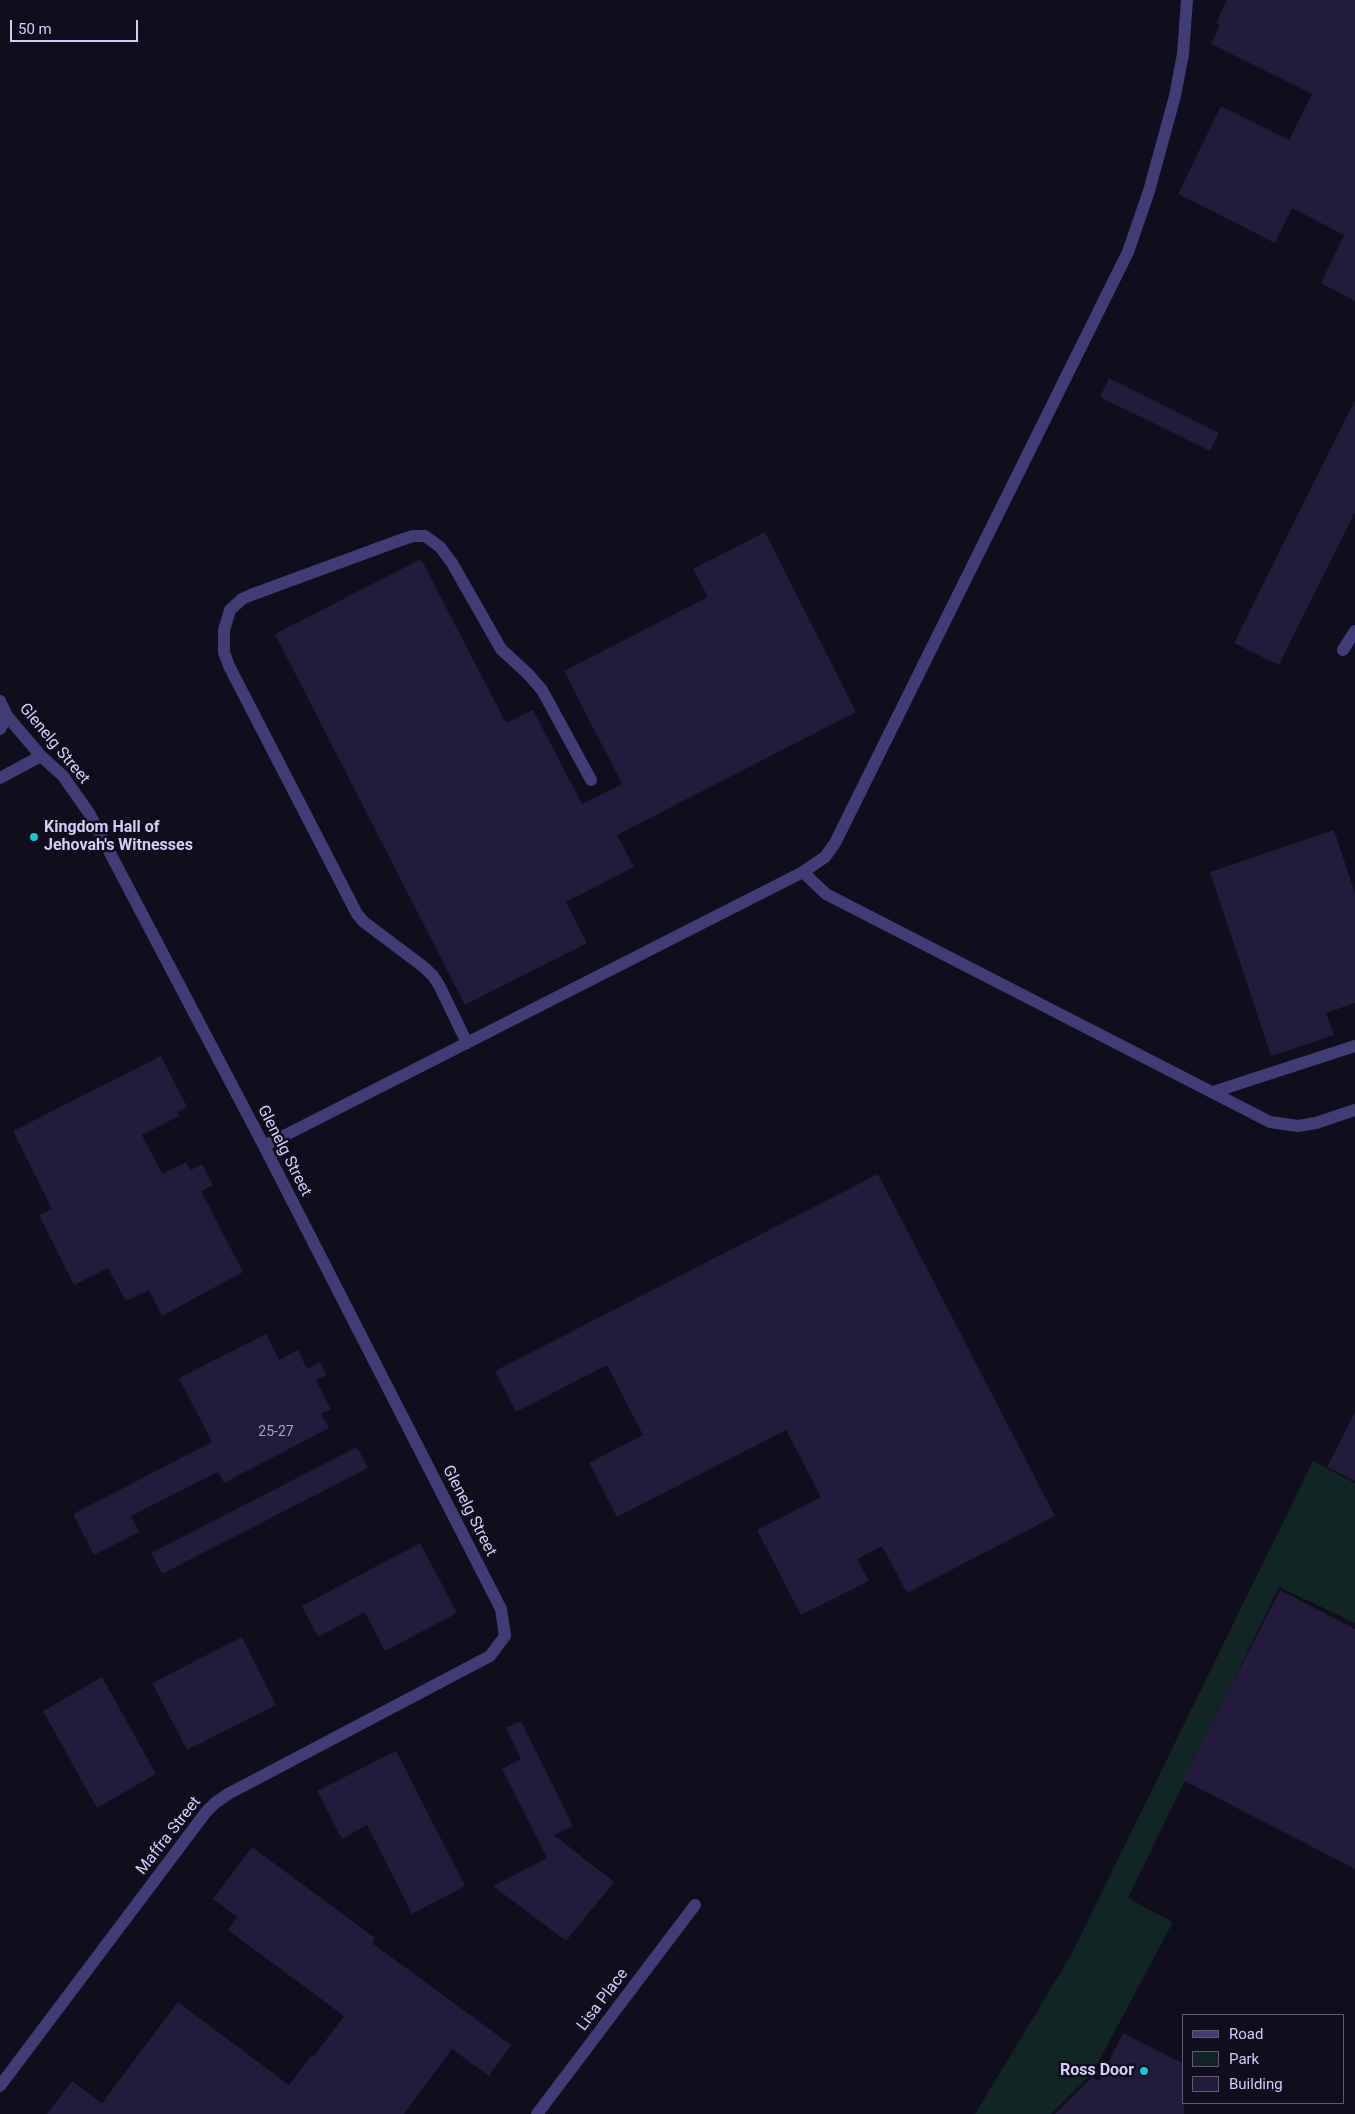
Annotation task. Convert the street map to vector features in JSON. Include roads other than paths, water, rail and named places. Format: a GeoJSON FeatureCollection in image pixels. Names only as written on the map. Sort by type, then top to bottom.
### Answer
{"type":"FeatureCollection","features":[{"type":"Feature","properties":{"kind":"street"},"geometry":{"type":"LineString","coordinates":[[264,1146],[803,872],[824,857],[835,843],[1128,252],[1150,191],[1175,96],[1183,54],[1187,0]]}},
{"type":"Feature","properties":{"kind":"street"},"geometry":{"type":"LineString","coordinates":[[468,1043],[433,976],[364,922],[357,914],[232,674],[224,652],[224,630],[230,610],[242,599],[251,595],[398,541],[413,536],[425,536],[440,547],[452,563],[500,650],[528,674],[542,690],[592,780]]}},
{"type":"Feature","properties":{"kind":"street"},"geometry":{"type":"LineString","coordinates":[[1343,650],[1355,631]]}},
{"type":"Feature","properties":{"kind":"street","name":"Glenelg Street"},"geometry":{"type":"LineString","coordinates":[[0,701],[7,716],[41,756],[63,776],[89,813],[264,1146],[501,1609],[505,1636]]}},
{"type":"Feature","properties":{"kind":"street"},"geometry":{"type":"LineString","coordinates":[[0,729],[7,716]]}},
{"type":"Feature","properties":{"kind":"street"},"geometry":{"type":"LineString","coordinates":[[0,778],[41,756]]}},
{"type":"Feature","properties":{"kind":"street"},"geometry":{"type":"LineString","coordinates":[[803,872],[826,894],[1270,1122],[1298,1126],[1316,1123],[1355,1110]]}},
{"type":"Feature","properties":{"kind":"street"},"geometry":{"type":"LineString","coordinates":[[1213,1092],[1355,1046]]}},
{"type":"Feature","properties":{"kind":"street","name":"Maffra Street"},"geometry":{"type":"LineString","coordinates":[[0,2086],[206,1812],[215,1803],[228,1794],[490,1656],[505,1636]]}},
{"type":"Feature","properties":{"kind":"street","name":"Lisa Place"},"geometry":{"type":"LineString","coordinates":[[537,2114],[695,1905]]}},
{"type":"Feature","properties":{"kind":"place","name":"Kingdom Hall of Jehovah's Witnesses"},"geometry":{"type":"Point","coordinates":[34,837]}},
{"type":"Feature","properties":{"kind":"place","name":"Ross Door"},"geometry":{"type":"Point","coordinates":[1144,2071]}}]}
